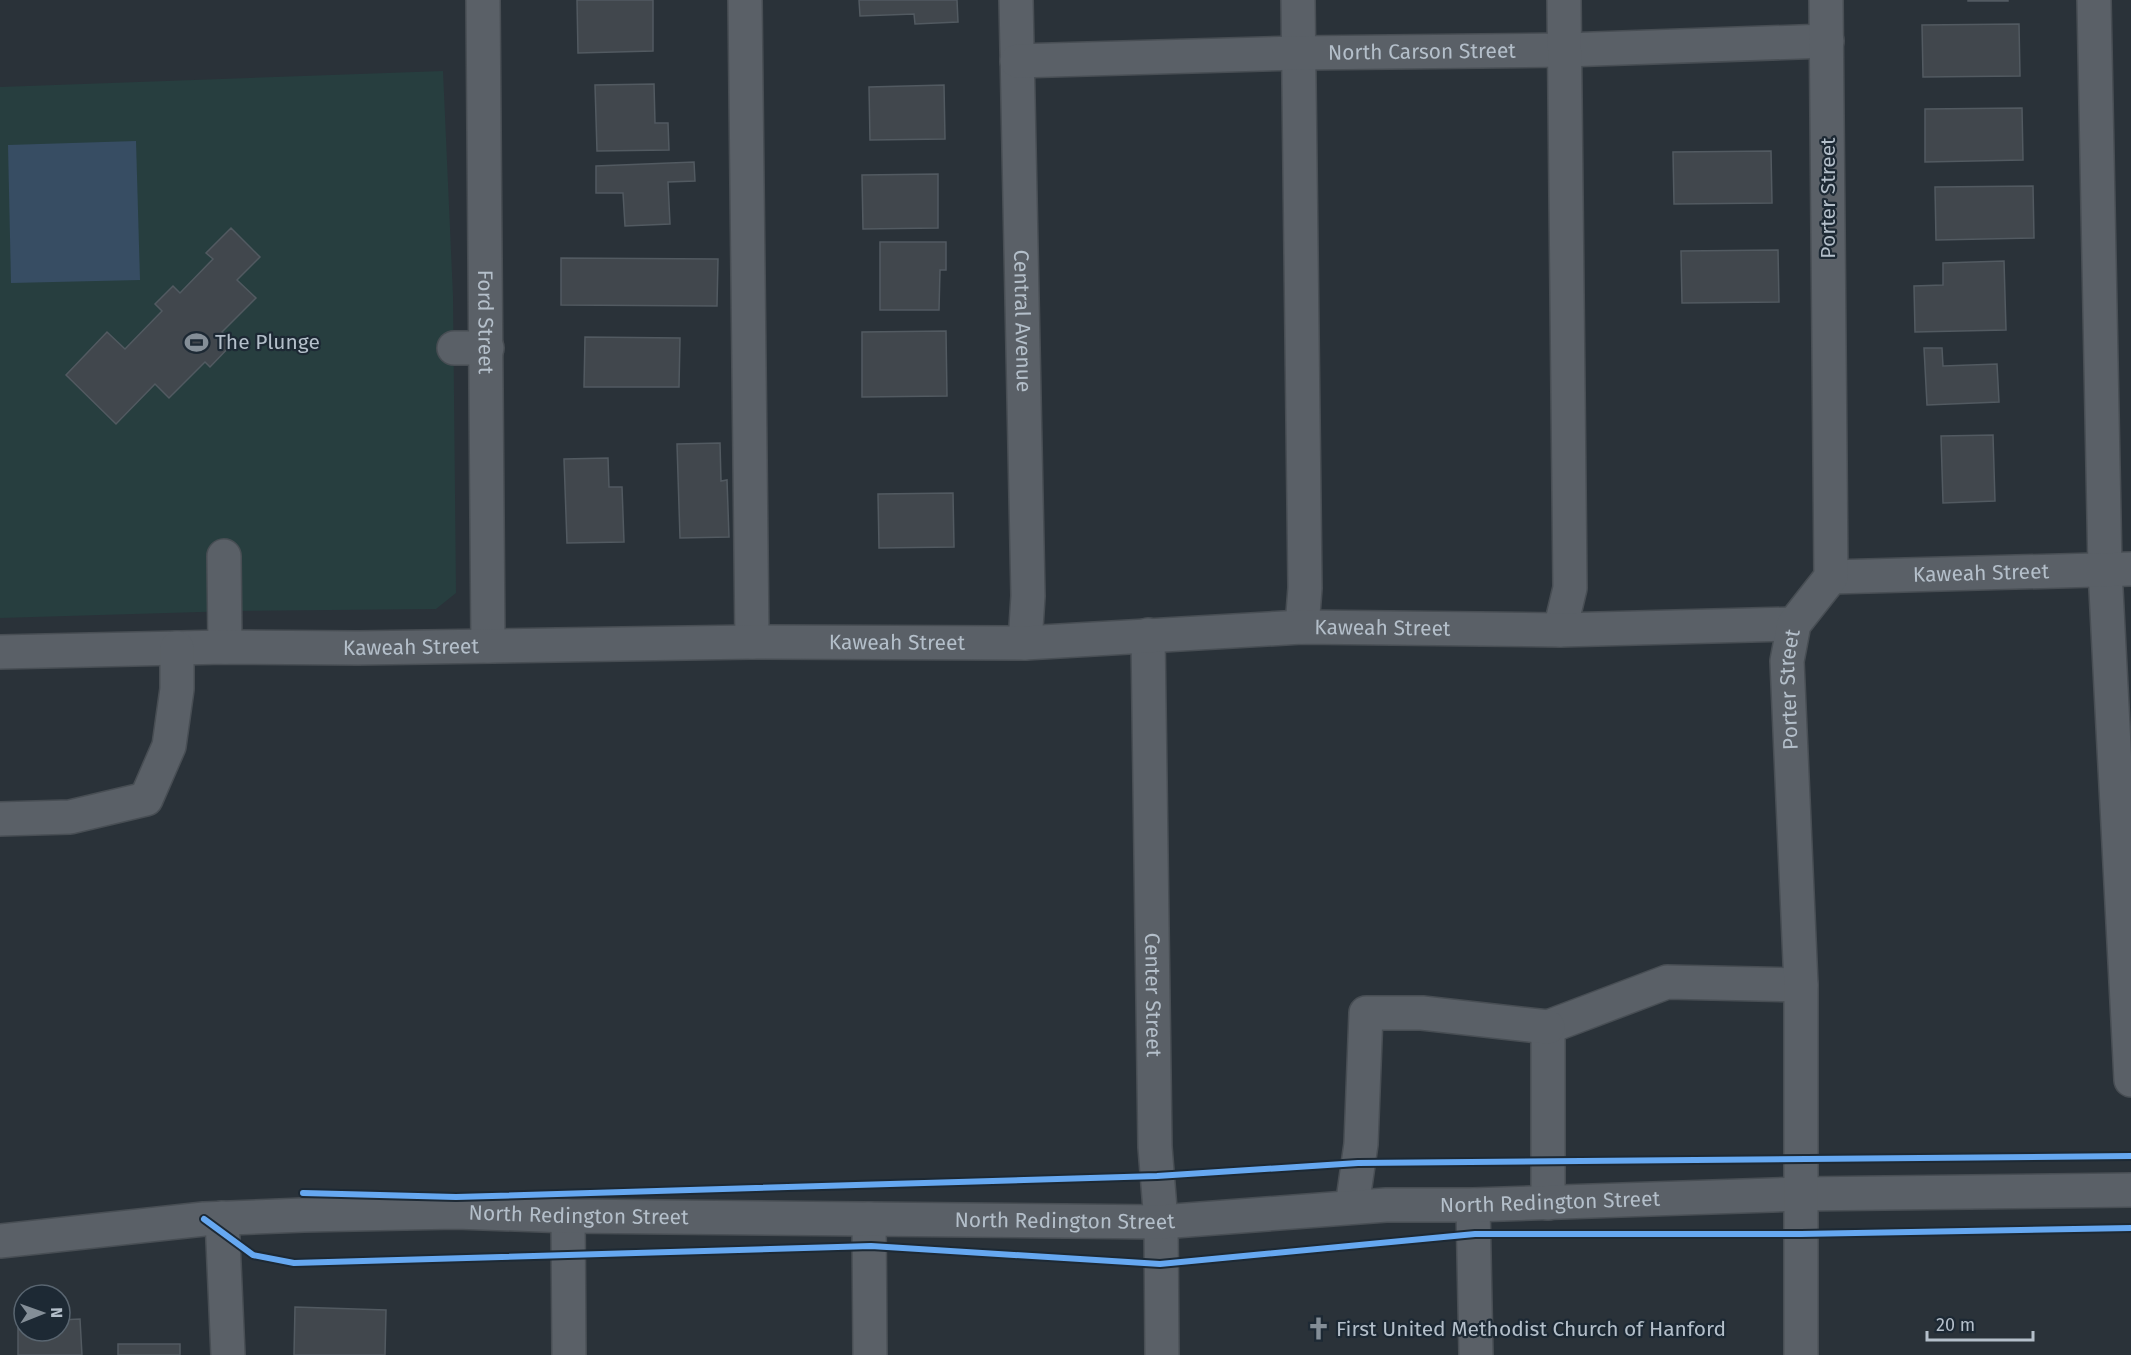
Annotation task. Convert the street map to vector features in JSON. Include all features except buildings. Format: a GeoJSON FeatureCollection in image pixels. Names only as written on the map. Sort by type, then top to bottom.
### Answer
{"type":"FeatureCollection","features":[{"type":"Feature","properties":{"kind":"street","name":"Ford Street"},"geometry":{"type":"LineString","coordinates":[[483,0],[488,646]]}},
{"type":"Feature","properties":{"kind":"street"},"geometry":{"type":"LineString","coordinates":[[745,0],[752,642]]}},
{"type":"Feature","properties":{"kind":"street","name":"Central Avenue"},"geometry":{"type":"LineString","coordinates":[[1016,0],[1028,596],[1025,643]]}},
{"type":"Feature","properties":{"kind":"street"},"geometry":{"type":"LineString","coordinates":[[1298,0],[1305,576],[1302,627]]}},
{"type":"Feature","properties":{"kind":"street"},"geometry":{"type":"LineString","coordinates":[[1560,630],[1569,588],[1564,0]]}},
{"type":"Feature","properties":{"kind":"street","name":"Porter Street"},"geometry":{"type":"LineString","coordinates":[[1801,1355],[1801,985],[1787,662],[1794,624],[1831,577],[1826,0]]}},
{"type":"Feature","properties":{"kind":"street"},"geometry":{"type":"LineString","coordinates":[[2094,0],[2118,569],[2131,1080]]}},
{"type":"Feature","properties":{"kind":"street","name":"North Carson Street"},"geometry":{"type":"LineString","coordinates":[[1017,61],[1299,53],[1565,50],[1827,41]]}},
{"type":"Feature","properties":{"kind":"street"},"geometry":{"type":"LineString","coordinates":[[454,348],[487,348]]}},
{"type":"Feature","properties":{"kind":"street"},"geometry":{"type":"LineString","coordinates":[[224,556],[225,647]]}},
{"type":"Feature","properties":{"kind":"street","name":"Kaweah Street"},"geometry":{"type":"LineString","coordinates":[[1831,577],[2118,569]]}},
{"type":"Feature","properties":{"kind":"street","name":"Kaweah Street"},"geometry":{"type":"LineString","coordinates":[[0,652],[225,647],[752,642],[1025,643],[1302,627],[1560,630],[1794,624]]}},
{"type":"Feature","properties":{"kind":"street","name":"Center Street"},"geometry":{"type":"LineString","coordinates":[[1148,635],[1155,1146],[1161,1222],[1162,1355]]}},
{"type":"Feature","properties":{"kind":"street"},"geometry":{"type":"LineString","coordinates":[[0,819],[70,816],[146,800],[169,746],[177,689],[177,648]]}},
{"type":"Feature","properties":{"kind":"street"},"geometry":{"type":"LineString","coordinates":[[1352,1207],[1361,1144],[1366,1012],[1422,1013],[1548,1026],[1667,982],[1801,985]]}},
{"type":"Feature","properties":{"kind":"street"},"geometry":{"type":"LineString","coordinates":[[1548,1026],[1548,1203]]}},
{"type":"Feature","properties":{"kind":"street","name":"North Redington Street"},"geometry":{"type":"LineString","coordinates":[[0,1241],[222,1218],[456,1212],[568,1216],[1161,1222],[1352,1207],[1800,1194],[2131,1190]]}},
{"type":"Feature","properties":{"kind":"street"},"geometry":{"type":"LineString","coordinates":[[1473,1205],[1476,1355]]}},
{"type":"Feature","properties":{"kind":"street"},"geometry":{"type":"LineString","coordinates":[[568,1216],[569,1355]]}},
{"type":"Feature","properties":{"kind":"street"},"geometry":{"type":"LineString","coordinates":[[222,1218],[228,1355]]}},
{"type":"Feature","properties":{"kind":"street"},"geometry":{"type":"LineString","coordinates":[[869,1219],[870,1355]]}},
{"type":"Feature","properties":{"kind":"green space"},"geometry":{"type":"Polygon","coordinates":[[[443,71],[453,296],[456,593],[436,609],[234,611],[0,618],[0,87],[443,71]]]}},
{"type":"Feature","properties":{"kind":"water"},"geometry":{"type":"Polygon","coordinates":[[[136,141],[140,280],[11,283],[8,145],[136,141]]]}},
{"type":"Feature","properties":{"kind":"cycle path"},"geometry":{"type":"LineString","coordinates":[[303,1193],[456,1197],[1157,1176],[1358,1163],[2131,1156]]}},
{"type":"Feature","properties":{"kind":"cycle path"},"geometry":{"type":"LineString","coordinates":[[204,1219],[253,1255],[294,1263],[871,1246],[1160,1264],[1475,1234],[1801,1234],[2131,1228]]}},
{"type":"Feature","properties":{"kind":"place","name":"The Plunge"},"geometry":{"type":"Point","coordinates":[197,342]}},
{"type":"Feature","properties":{"kind":"place","name":"First United Methodist Church of Hanford"},"geometry":{"type":"Point","coordinates":[1318,1329]}}]}
